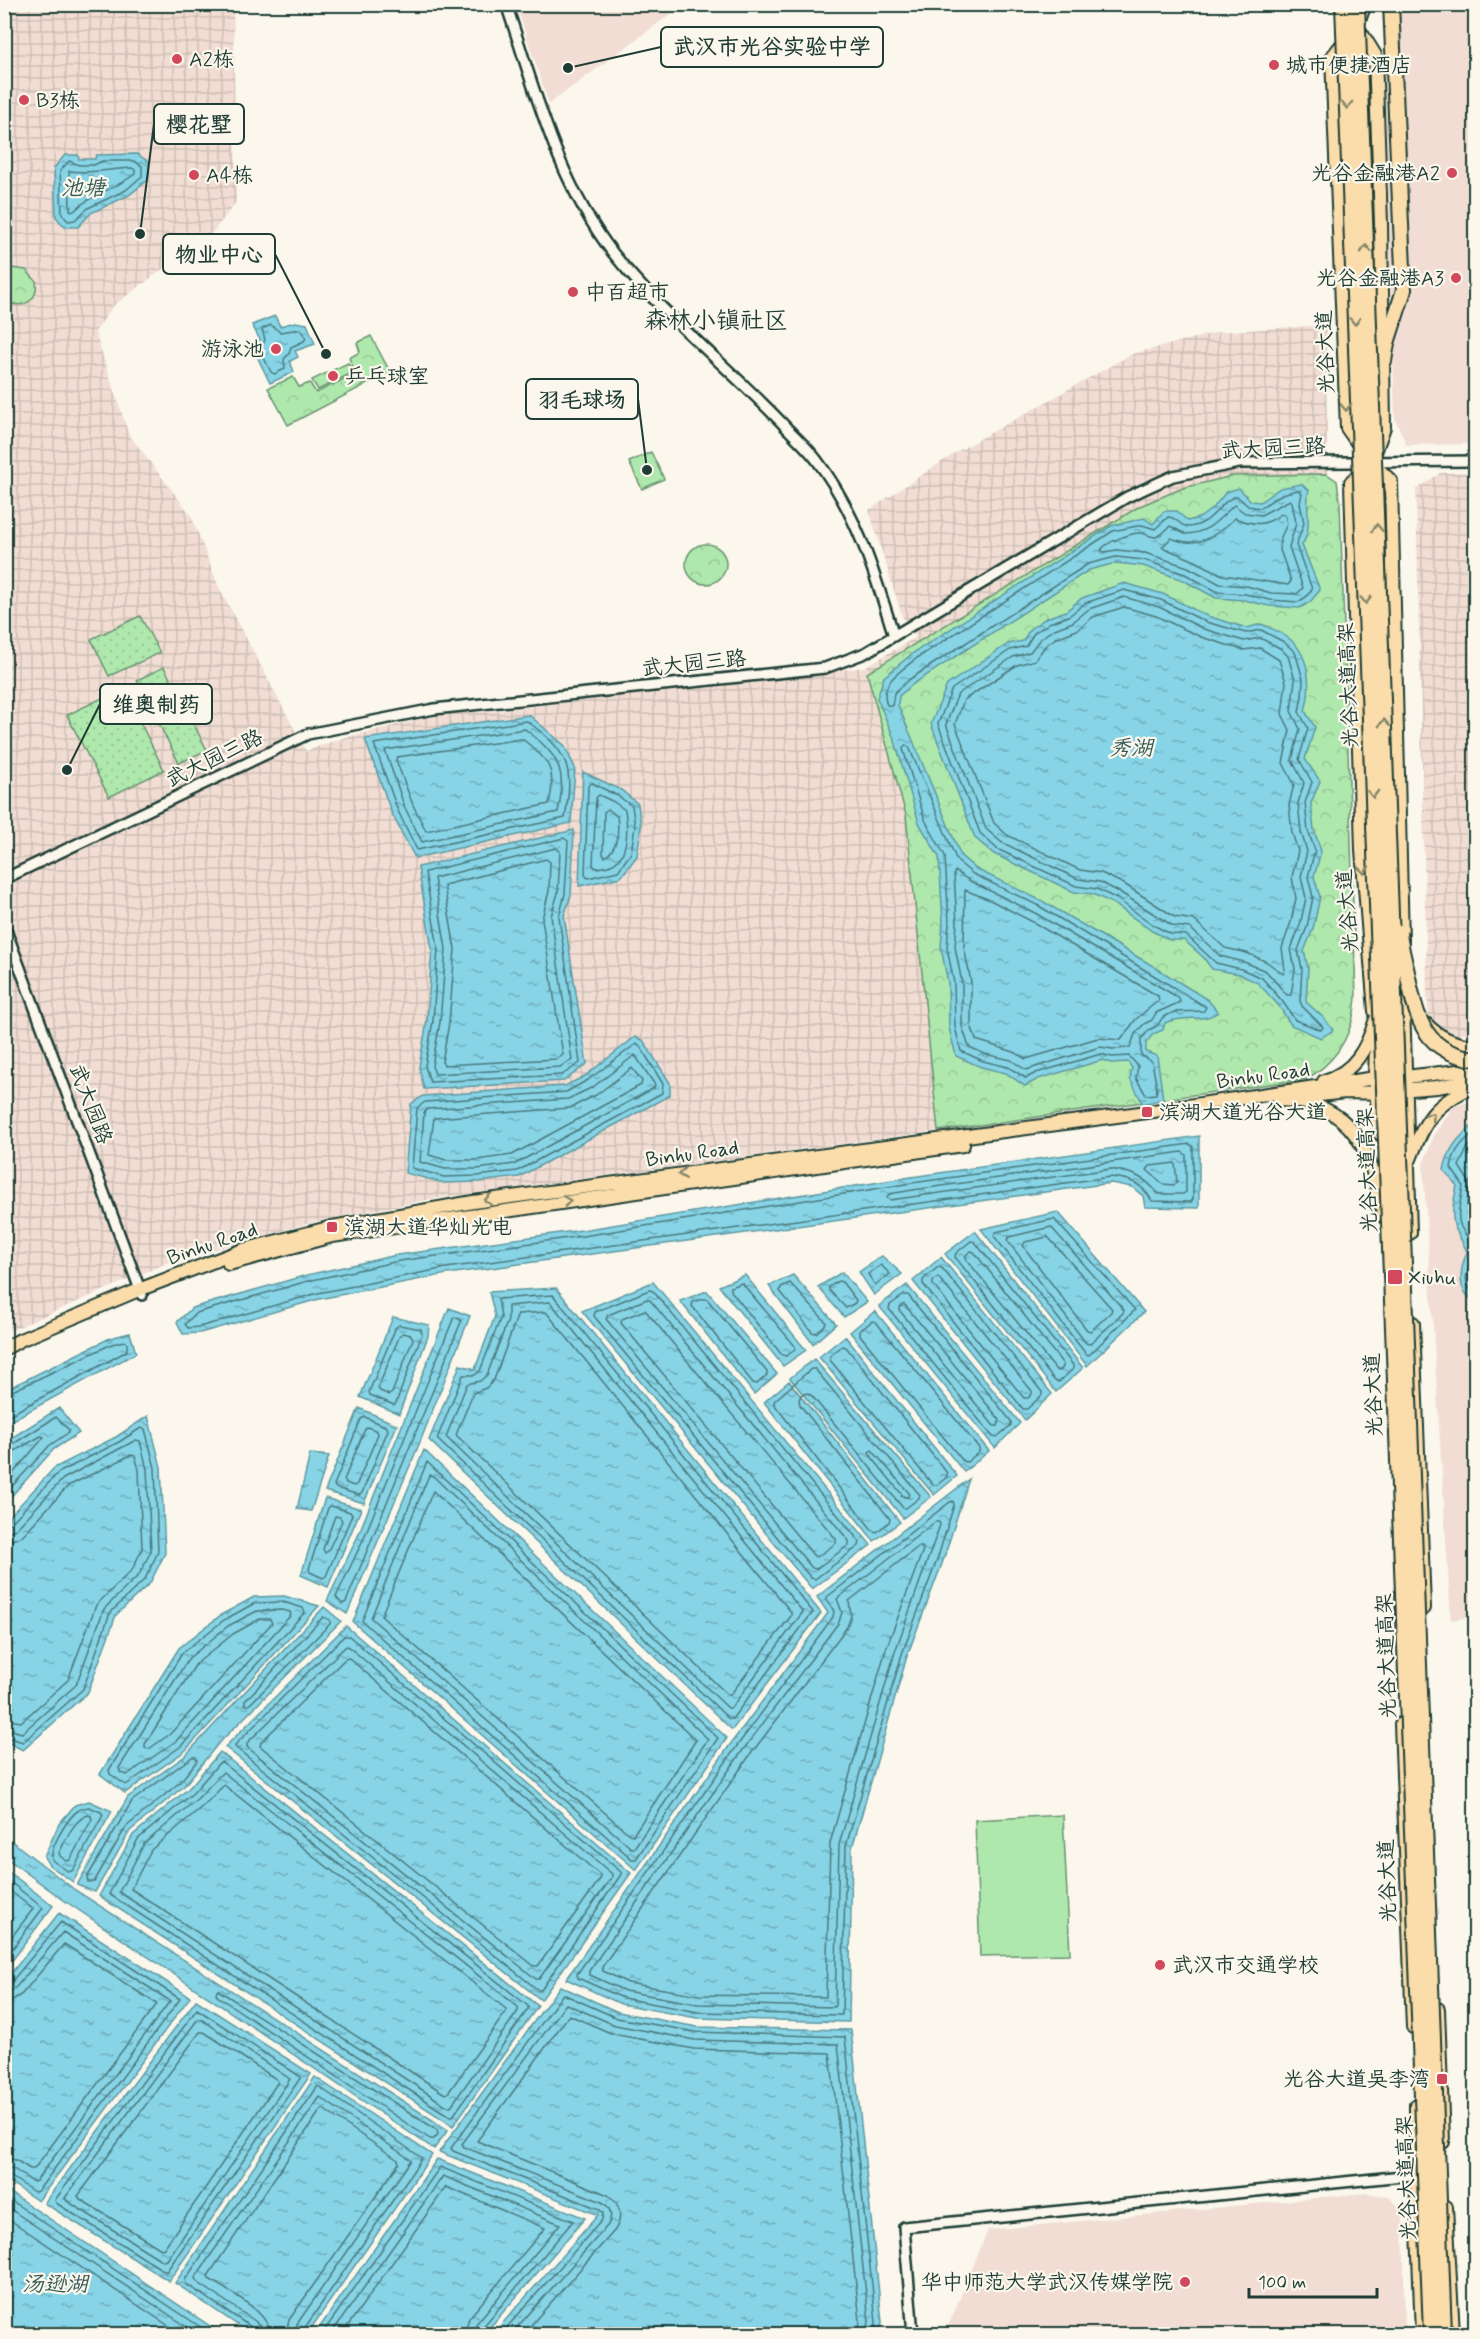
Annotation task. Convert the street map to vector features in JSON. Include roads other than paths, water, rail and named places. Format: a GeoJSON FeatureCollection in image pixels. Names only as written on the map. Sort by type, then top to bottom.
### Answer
{"type":"FeatureCollection","features":[{"type":"Feature","properties":{"kind":"highway","name":"光谷大道高架"},"geometry":{"type":"LineString","coordinates":[[1344,4],[1431,2334]]}},
{"type":"Feature","properties":{"kind":"highway","name":"光谷大道高架"},"geometry":{"type":"LineString","coordinates":[[1357,4],[1444,2334]]}},
{"type":"Feature","properties":{"kind":"highway"},"geometry":{"type":"LineString","coordinates":[[1384,361],[1387,343],[1404,290],[1400,168],[1390,4]]}},
{"type":"Feature","properties":{"kind":"highway"},"geometry":{"type":"LineString","coordinates":[[1389,852],[1400,940],[1416,1015],[1425,1031],[1441,1047],[1459,1057],[1476,1059]]}},
{"type":"Feature","properties":{"kind":"main road","name":"光谷大道"},"geometry":{"type":"LineString","coordinates":[[1344,4],[1375,55],[1384,427],[1371,463],[1351,482],[1362,850],[1376,1019],[1375,1077],[1385,1222],[1395,1448],[1405,1847],[1416,2108],[1422,2334]]}},
{"type":"Feature","properties":{"kind":"main road","name":"光谷大道"},"geometry":{"type":"LineString","coordinates":[[1365,4],[1357,26],[1332,57],[1334,136],[1341,240],[1347,428],[1371,463],[1391,481],[1412,1302],[1444,2172],[1453,2334]]}},
{"type":"Feature","properties":{"kind":"main road"},"geometry":{"type":"LineString","coordinates":[[1402,958],[1408,990],[1415,1009],[1426,1025],[1442,1039],[1462,1045],[1476,1046]]}},
{"type":"Feature","properties":{"kind":"main road"},"geometry":{"type":"LineString","coordinates":[[1279,1096],[1336,1077],[1358,1061],[1369,1041],[1376,1019]]}},
{"type":"Feature","properties":{"kind":"main road"},"geometry":{"type":"LineString","coordinates":[[1405,1083],[1476,1069]]}},
{"type":"Feature","properties":{"kind":"main road","name":"Binhu Road"},"geometry":{"type":"LineString","coordinates":[[4,1349],[20,1340],[254,1247],[332,1227],[473,1202],[1279,1096],[1375,1077],[1405,1083]]}},
{"type":"Feature","properties":{"kind":"main road"},"geometry":{"type":"LineString","coordinates":[[1405,1083],[1437,1087],[1476,1080]]}},
{"type":"Feature","properties":{"kind":"main road","name":"Binhu Road"},"geometry":{"type":"LineString","coordinates":[[1279,1096],[1344,1092],[1376,1094],[1405,1083]]}},
{"type":"Feature","properties":{"kind":"main road"},"geometry":{"type":"LineString","coordinates":[[1409,1191],[1410,1160],[1427,1119],[1444,1102],[1476,1085]]}},
{"type":"Feature","properties":{"kind":"main road"},"geometry":{"type":"LineString","coordinates":[[1279,1096],[1319,1106],[1344,1122],[1359,1137],[1370,1158],[1378,1184],[1385,1222]]}},
{"type":"Feature","properties":{"kind":"main road","name":"Binhu Road"},"geometry":{"type":"LineString","coordinates":[[4,1357],[23,1346],[142,1292]]}},
{"type":"Feature","properties":{"kind":"street"},"geometry":{"type":"LineString","coordinates":[[506,4],[561,165],[585,213],[612,252],[640,284],[761,401],[816,459],[848,507],[860,534],[894,636]]}},
{"type":"Feature","properties":{"kind":"street","name":"武大园三路"},"geometry":{"type":"LineString","coordinates":[[4,879],[308,734],[434,709],[825,668],[866,653],[1127,497],[1173,477],[1239,464],[1476,461]]}},
{"type":"Feature","properties":{"kind":"street","name":"武大园路"},"geometry":{"type":"LineString","coordinates":[[4,925],[142,1292]]}},
{"type":"Feature","properties":{"kind":"street"},"geometry":{"type":"LineString","coordinates":[[913,2334],[904,2228],[1444,2172]]}},
{"type":"Feature","properties":{"kind":"water","name":"池塘"},"geometry":{"type":"Polygon","coordinates":[[[137,154],[149,162],[148,180],[129,195],[91,213],[78,227],[65,227],[56,217],[54,168],[65,155],[78,155],[79,159],[95,159],[96,155],[137,154]]]}},
{"type":"Feature","properties":{"kind":"water","name":"游泳池"},"geometry":{"type":"Polygon","coordinates":[[[275,316],[280,326],[295,322],[307,324],[315,344],[295,351],[298,357],[290,361],[294,372],[270,383],[253,348],[260,340],[252,325],[275,316]]]}},
{"type":"Feature","properties":{"kind":"water"},"geometry":{"type":"Polygon","coordinates":[[[1301,484],[1309,490],[1308,525],[1306,538],[1302,545],[1320,590],[1310,602],[1300,608],[1216,598],[1183,580],[1143,566],[1116,563],[1089,570],[913,684],[899,696],[898,705],[961,856],[976,869],[1042,901],[1153,966],[1208,1000],[1218,1012],[1207,1017],[1172,1020],[1165,1023],[1163,1030],[1153,1034],[1146,1043],[1146,1052],[1157,1056],[1163,1099],[1143,1104],[1130,1079],[1132,1068],[1128,1062],[1111,1063],[1103,1060],[1038,1079],[1025,1086],[1006,1073],[981,1067],[956,1056],[949,1028],[948,983],[941,948],[943,923],[939,857],[919,823],[895,741],[877,698],[884,677],[913,653],[1111,526],[1144,518],[1153,524],[1164,511],[1176,511],[1188,521],[1201,517],[1214,507],[1226,492],[1239,488],[1251,501],[1260,502],[1280,488],[1301,484]]]}},
{"type":"Feature","properties":{"kind":"water","name":"秀湖"},"geometry":{"type":"Polygon","coordinates":[[[1124,583],[1163,594],[1207,616],[1247,628],[1261,624],[1271,628],[1295,644],[1305,661],[1308,691],[1305,711],[1315,727],[1305,759],[1320,781],[1311,803],[1314,830],[1321,851],[1314,877],[1320,897],[1313,929],[1304,951],[1308,968],[1306,1002],[1324,1018],[1333,1030],[1321,1038],[1291,1025],[1279,1006],[1258,983],[1239,974],[1212,969],[1203,957],[1184,940],[1170,940],[1152,931],[1114,904],[1093,894],[1074,892],[994,854],[975,838],[931,724],[947,685],[1008,644],[1023,641],[1030,629],[1046,618],[1066,611],[1082,598],[1124,583]]]}},
{"type":"Feature","properties":{"kind":"water"},"geometry":{"type":"Polygon","coordinates":[[[529,715],[564,745],[575,768],[571,823],[415,858],[392,814],[365,739],[529,715]]]}},
{"type":"Feature","properties":{"kind":"water"},"geometry":{"type":"Polygon","coordinates":[[[583,772],[621,790],[638,804],[641,826],[637,856],[621,877],[579,886],[583,772]]]}},
{"type":"Feature","properties":{"kind":"water"},"geometry":{"type":"Polygon","coordinates":[[[574,830],[571,895],[564,916],[587,1064],[564,1081],[424,1089],[419,1067],[427,1021],[432,949],[418,867],[574,830]]]}},
{"type":"Feature","properties":{"kind":"water"},"geometry":{"type":"Polygon","coordinates":[[[635,1037],[643,1040],[670,1083],[670,1095],[519,1177],[444,1183],[405,1173],[411,1104],[423,1096],[565,1086],[585,1076],[635,1037]]]}},
{"type":"Feature","properties":{"kind":"water"},"geometry":{"type":"Polygon","coordinates":[[[1475,1123],[1476,1301],[1474,1301],[1464,1291],[1461,1279],[1467,1252],[1453,1220],[1457,1186],[1444,1170],[1448,1155],[1455,1144],[1475,1123]]]}},
{"type":"Feature","properties":{"kind":"water"},"geometry":{"type":"Polygon","coordinates":[[[1199,1136],[1199,1208],[1145,1207],[1143,1196],[1132,1187],[1111,1183],[447,1274],[319,1299],[200,1333],[183,1334],[177,1322],[192,1308],[307,1275],[397,1255],[582,1230],[911,1177],[1199,1136]]]}},
{"type":"Feature","properties":{"kind":"water"},"geometry":{"type":"Polygon","coordinates":[[[1058,1212],[1144,1312],[1087,1366],[981,1229],[1058,1212]]]}},
{"type":"Feature","properties":{"kind":"water"},"geometry":{"type":"Polygon","coordinates":[[[975,1231],[1083,1368],[1056,1392],[945,1254],[975,1231]]]}},
{"type":"Feature","properties":{"kind":"water"},"geometry":{"type":"Polygon","coordinates":[[[882,1256],[902,1274],[874,1295],[859,1272],[882,1256]]]}},
{"type":"Feature","properties":{"kind":"water"},"geometry":{"type":"Polygon","coordinates":[[[941,1257],[1052,1394],[1025,1420],[913,1281],[941,1257]]]}},
{"type":"Feature","properties":{"kind":"water"},"geometry":{"type":"Polygon","coordinates":[[[842,1272],[867,1302],[844,1317],[818,1287],[842,1272]]]}},
{"type":"Feature","properties":{"kind":"water"},"geometry":{"type":"Polygon","coordinates":[[[745,1275],[806,1350],[783,1366],[719,1286],[745,1275]]]}},
{"type":"Feature","properties":{"kind":"water"},"geometry":{"type":"Polygon","coordinates":[[[793,1275],[836,1324],[813,1344],[769,1286],[793,1275]]]}},
{"type":"Feature","properties":{"kind":"water"},"geometry":{"type":"Polygon","coordinates":[[[653,1282],[871,1545],[812,1589],[582,1311],[653,1282]]]}},
{"type":"Feature","properties":{"kind":"water"},"geometry":{"type":"Polygon","coordinates":[[[907,1285],[1020,1423],[995,1448],[879,1306],[907,1285]]]}},
{"type":"Feature","properties":{"kind":"water"},"geometry":{"type":"Polygon","coordinates":[[[556,1288],[821,1613],[732,1730],[429,1440],[460,1365],[475,1369],[495,1316],[489,1292],[556,1288]]]}},
{"type":"Feature","properties":{"kind":"water"},"geometry":{"type":"Polygon","coordinates":[[[707,1291],[777,1374],[754,1394],[680,1301],[707,1291]]]}},
{"type":"Feature","properties":{"kind":"water"},"geometry":{"type":"Polygon","coordinates":[[[449,1308],[470,1316],[420,1442],[347,1614],[327,1601],[357,1538],[449,1308]]]}},
{"type":"Feature","properties":{"kind":"water"},"geometry":{"type":"Polygon","coordinates":[[[875,1311],[989,1451],[964,1472],[850,1332],[875,1311]]]}},
{"type":"Feature","properties":{"kind":"water"},"geometry":{"type":"Polygon","coordinates":[[[393,1317],[429,1325],[428,1336],[399,1414],[360,1397],[393,1317]]]}},
{"type":"Feature","properties":{"kind":"water"},"geometry":{"type":"Polygon","coordinates":[[[130,1333],[136,1353],[5,1424],[5,1390],[110,1338],[130,1333]]]}},
{"type":"Feature","properties":{"kind":"water"},"geometry":{"type":"Polygon","coordinates":[[[845,1336],[957,1476],[934,1495],[819,1357],[845,1336]]]}},
{"type":"Feature","properties":{"kind":"water"},"geometry":{"type":"Polygon","coordinates":[[[814,1359],[931,1497],[903,1518],[790,1378],[814,1359]]]}},
{"type":"Feature","properties":{"kind":"water"},"geometry":{"type":"Polygon","coordinates":[[[789,1381],[900,1522],[874,1541],[764,1402],[789,1381]]]}},
{"type":"Feature","properties":{"kind":"water"},"geometry":{"type":"Polygon","coordinates":[[[59,1408],[79,1433],[54,1449],[5,1503],[5,1442],[59,1408]]]}},
{"type":"Feature","properties":{"kind":"water"},"geometry":{"type":"Polygon","coordinates":[[[359,1408],[397,1425],[364,1503],[325,1491],[359,1408]]]}},
{"type":"Feature","properties":{"kind":"water"},"geometry":{"type":"Polygon","coordinates":[[[148,1416],[161,1467],[165,1553],[150,1583],[116,1615],[88,1692],[23,1750],[5,1741],[5,1521],[54,1468],[116,1437],[148,1416]]]}},
{"type":"Feature","properties":{"kind":"water"},"geometry":{"type":"Polygon","coordinates":[[[424,1450],[727,1738],[636,1870],[353,1622],[424,1450]]]}},
{"type":"Feature","properties":{"kind":"water"},"geometry":{"type":"Polygon","coordinates":[[[310,1454],[329,1456],[311,1511],[297,1509],[310,1454]]]}},
{"type":"Feature","properties":{"kind":"water"},"geometry":{"type":"Polygon","coordinates":[[[969,1479],[943,1561],[907,1656],[852,1848],[849,2022],[697,2018],[621,2004],[566,1979],[732,1742],[828,1613],[817,1597],[969,1479]]]}},
{"type":"Feature","properties":{"kind":"water"},"geometry":{"type":"Polygon","coordinates":[[[325,1498],[361,1509],[328,1587],[301,1575],[325,1498]]]}},
{"type":"Feature","properties":{"kind":"water"},"geometry":{"type":"Polygon","coordinates":[[[284,1596],[319,1606],[185,1751],[125,1793],[100,1774],[179,1648],[221,1615],[254,1597],[284,1596]]]}},
{"type":"Feature","properties":{"kind":"water"},"geometry":{"type":"Polygon","coordinates":[[[324,1607],[341,1621],[217,1745],[184,1786],[130,1831],[95,1892],[77,1885],[128,1797],[185,1756],[324,1607]]]}},
{"type":"Feature","properties":{"kind":"water"},"geometry":{"type":"Polygon","coordinates":[[[346,1626],[631,1873],[541,2000],[225,1747],[346,1626]]]}},
{"type":"Feature","properties":{"kind":"water"},"geometry":{"type":"Polygon","coordinates":[[[220,1752],[538,2006],[453,2126],[99,1896],[133,1835],[189,1788],[220,1752]]]}},
{"type":"Feature","properties":{"kind":"water"},"geometry":{"type":"Polygon","coordinates":[[[89,1801],[112,1811],[73,1882],[49,1865],[44,1857],[59,1824],[75,1805],[89,1801]]]}},
{"type":"Feature","properties":{"kind":"water"},"geometry":{"type":"Polygon","coordinates":[[[5,1836],[75,1890],[448,2130],[434,2149],[65,1901],[5,1857],[5,1836]]]}},
{"type":"Feature","properties":{"kind":"water"},"geometry":{"type":"Polygon","coordinates":[[[5,1869],[53,1906],[4,1970],[5,1869]]]}},
{"type":"Feature","properties":{"kind":"water"},"geometry":{"type":"Polygon","coordinates":[[[59,1913],[190,1997],[38,2201],[5,2179],[5,1981],[59,1913]]]}},
{"type":"Feature","properties":{"kind":"water"},"geometry":{"type":"Polygon","coordinates":[[[560,1986],[618,2012],[697,2027],[851,2030],[882,2322],[880,2334],[493,2334],[598,2215],[439,2152],[560,1986]]]}},
{"type":"Feature","properties":{"kind":"water"},"geometry":{"type":"Polygon","coordinates":[[[196,2000],[311,2074],[169,2281],[44,2203],[196,2000]]]}},
{"type":"Feature","properties":{"kind":"water"},"geometry":{"type":"Polygon","coordinates":[[[315,2077],[432,2155],[307,2334],[251,2334],[175,2283],[315,2077]]]}},
{"type":"Feature","properties":{"kind":"water"},"geometry":{"type":"Polygon","coordinates":[[[437,2159],[585,2218],[484,2334],[315,2334],[437,2159]]]}},
{"type":"Feature","properties":{"kind":"water","name":"汤逊湖"},"geometry":{"type":"Polygon","coordinates":[[[5,2189],[222,2334],[5,2334],[5,2189]]]}},
{"type":"Feature","properties":{"kind":"place","name":"A2栋"},"geometry":{"type":"Point","coordinates":[177,59]}},
{"type":"Feature","properties":{"kind":"place","name":"城市便捷酒店"},"geometry":{"type":"Point","coordinates":[1274,65]}},
{"type":"Feature","properties":{"kind":"place","name":"武汉市光谷实验中学"},"geometry":{"type":"Point","coordinates":[568,68]}},
{"type":"Feature","properties":{"kind":"place","name":"B3栋"},"geometry":{"type":"Point","coordinates":[24,100]}},
{"type":"Feature","properties":{"kind":"place","name":"光谷金融港A2"},"geometry":{"type":"Point","coordinates":[1452,173]}},
{"type":"Feature","properties":{"kind":"place","name":"A4栋"},"geometry":{"type":"Point","coordinates":[194,175]}},
{"type":"Feature","properties":{"kind":"place","name":"樱花墅"},"geometry":{"type":"Point","coordinates":[140,234]}},
{"type":"Feature","properties":{"kind":"place","name":"光谷金融港A3"},"geometry":{"type":"Point","coordinates":[1456,278]}},
{"type":"Feature","properties":{"kind":"place","name":"中百超市"},"geometry":{"type":"Point","coordinates":[573,292]}},
{"type":"Feature","properties":{"kind":"place","name":"游泳池"},"geometry":{"type":"Point","coordinates":[276,349]}},
{"type":"Feature","properties":{"kind":"place","name":"物业中心"},"geometry":{"type":"Point","coordinates":[326,354]}},
{"type":"Feature","properties":{"kind":"place","name":"乒乓球室"},"geometry":{"type":"Point","coordinates":[333,376]}},
{"type":"Feature","properties":{"kind":"place","name":"羽毛球场"},"geometry":{"type":"Point","coordinates":[647,470]}},
{"type":"Feature","properties":{"kind":"place","name":"维奥制药"},"geometry":{"type":"Point","coordinates":[67,770]}},
{"type":"Feature","properties":{"kind":"place","name":"滨湖大道光谷大道"},"geometry":{"type":"Point","coordinates":[1147,1112]}},
{"type":"Feature","properties":{"kind":"place","name":"滨湖大道华灿光电"},"geometry":{"type":"Point","coordinates":[332,1227]}},
{"type":"Feature","properties":{"kind":"place","name":"Xiuhu"},"geometry":{"type":"Point","coordinates":[1395,1277]}},
{"type":"Feature","properties":{"kind":"place","name":"武汉市交通学校"},"geometry":{"type":"Point","coordinates":[1160,1965]}},
{"type":"Feature","properties":{"kind":"place","name":"光谷大道吴李湾"},"geometry":{"type":"Point","coordinates":[1442,2079]}},
{"type":"Feature","properties":{"kind":"place","name":"华中师范大学武汉传媒学院"},"geometry":{"type":"Point","coordinates":[1185,2282]}},
{"type":"Feature","properties":{"kind":"district","name":"森林小镇社区"},"geometry":{"type":"Point","coordinates":[716,320]}}]}
